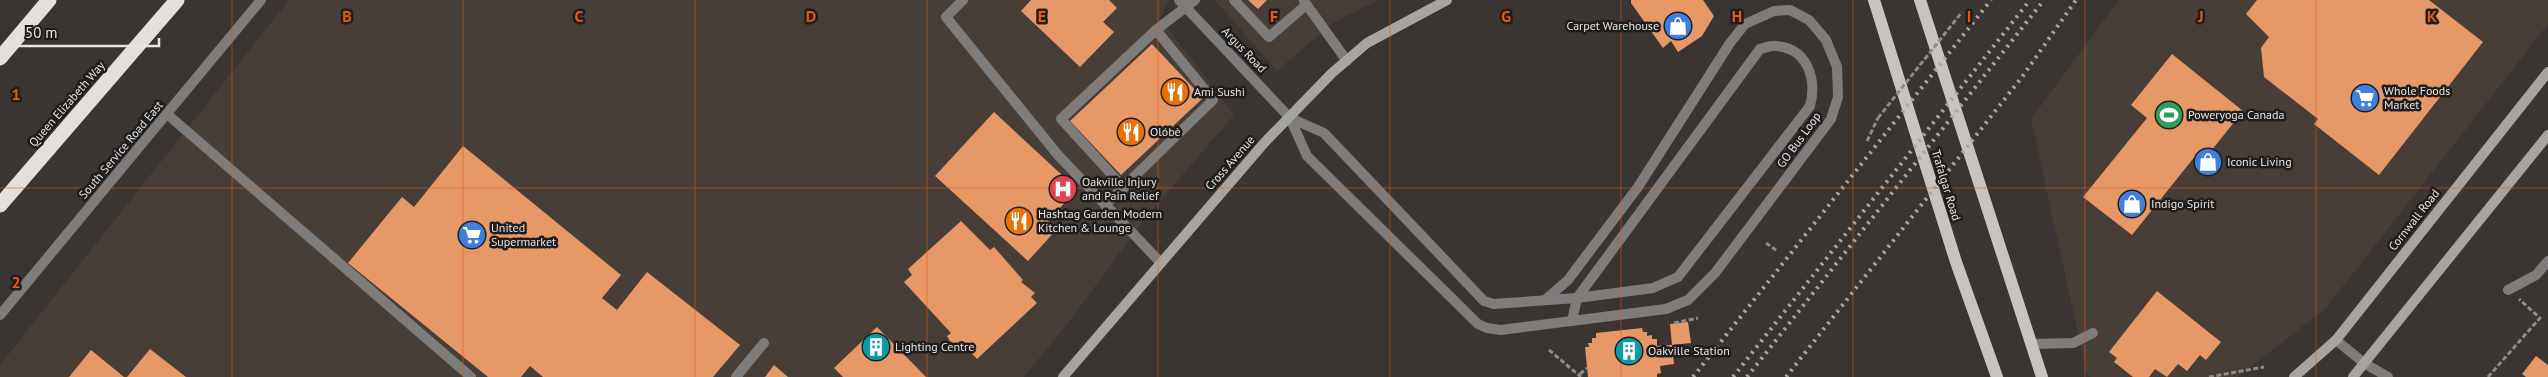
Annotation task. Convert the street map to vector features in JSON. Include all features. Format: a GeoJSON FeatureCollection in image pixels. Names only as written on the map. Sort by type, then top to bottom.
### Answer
{"type":"FeatureCollection","features":[{"type":"Feature","properties":{"kind":"highway"},"geometry":{"type":"LineString","coordinates":[[0,58],[49,0]]}},
{"type":"Feature","properties":{"kind":"highway","name":"Queen Elizabeth Way"},"geometry":{"type":"LineString","coordinates":[[0,205],[177,0]]}},
{"type":"Feature","properties":{"kind":"main road","name":"Trafalgar Road"},"geometry":{"type":"LineString","coordinates":[[1874,0],[1956,262],[1997,377]]}},
{"type":"Feature","properties":{"kind":"main road"},"geometry":{"type":"LineString","coordinates":[[1920,0],[2042,377]]}},
{"type":"Feature","properties":{"kind":"main road","name":"Cross Avenue"},"geometry":{"type":"LineString","coordinates":[[1063,377],[1265,142],[1367,43],[1440,2]]}},
{"type":"Feature","properties":{"kind":"main road","name":"Cornwall Road"},"geometry":{"type":"LineString","coordinates":[[2294,377],[2336,340],[2548,72]]}},
{"type":"Feature","properties":{"kind":"main road"},"geometry":{"type":"LineString","coordinates":[[2353,377],[2548,135]]}},
{"type":"Feature","properties":{"kind":"street","name":"South Service Road East"},"geometry":{"type":"LineString","coordinates":[[0,316],[262,0]]}},
{"type":"Feature","properties":{"kind":"street"},"geometry":{"type":"LineString","coordinates":[[963,0],[946,18],[1058,155],[1161,263]]}},
{"type":"Feature","properties":{"kind":"street"},"geometry":{"type":"LineString","coordinates":[[1124,188],[1061,119],[1182,3],[1195,0]]}},
{"type":"Feature","properties":{"kind":"street"},"geometry":{"type":"LineString","coordinates":[[1234,0],[1269,37],[1305,3],[1347,61]]}},
{"type":"Feature","properties":{"kind":"street","name":"Argus Road"},"geometry":{"type":"LineString","coordinates":[[1182,3],[1290,118]]}},
{"type":"Feature","properties":{"kind":"street","name":"GO Bus Loop"},"geometry":{"type":"LineString","coordinates":[[1290,118],[1307,156],[1478,324],[1502,330],[1666,308],[1688,300],[1715,273],[1831,119],[1838,97],[1837,67],[1826,40],[1809,20],[1790,10],[1774,12],[1745,24],[1730,43],[1638,187],[1568,280],[1545,300]]}},
{"type":"Feature","properties":{"kind":"street"},"geometry":{"type":"LineString","coordinates":[[1105,205],[1213,100],[1156,30]]}},
{"type":"Feature","properties":{"kind":"street"},"geometry":{"type":"LineString","coordinates":[[1290,118],[1324,133],[1484,301],[1494,304],[1576,298],[1653,288],[1678,277],[1810,106],[1813,94],[1812,80],[1808,65],[1796,53],[1776,46],[1760,49],[1576,298],[1572,321]]}},
{"type":"Feature","properties":{"kind":"street"},"geometry":{"type":"LineString","coordinates":[[167,114],[470,377]]}},
{"type":"Feature","properties":{"kind":"street"},"geometry":{"type":"LineString","coordinates":[[2508,290],[2536,275],[2548,261]]}},
{"type":"Feature","properties":{"kind":"street"},"geometry":{"type":"LineString","coordinates":[[2032,344],[2073,343],[2092,333]]}},
{"type":"Feature","properties":{"kind":"street"},"geometry":{"type":"LineString","coordinates":[[2336,340],[2364,363],[2388,377]]}},
{"type":"Feature","properties":{"kind":"street"},"geometry":{"type":"LineString","coordinates":[[736,377],[764,342]]}},
{"type":"Feature","properties":{"kind":"path"},"geometry":{"type":"LineString","coordinates":[[1867,140],[1878,118],[1962,12]]}},
{"type":"Feature","properties":{"kind":"path"},"geometry":{"type":"LineString","coordinates":[[1766,243],[1776,250]]}},
{"type":"Feature","properties":{"kind":"path"},"geometry":{"type":"LineString","coordinates":[[2488,377],[2540,318],[2508,290]]}},
{"type":"Feature","properties":{"kind":"path"},"geometry":{"type":"LineString","coordinates":[[1550,350],[1580,376],[1587,368]]}},
{"type":"Feature","properties":{"kind":"path"},"geometry":{"type":"LineString","coordinates":[[2209,377],[2264,367]]}},
{"type":"Feature","properties":{"kind":"shaded area"},"geometry":{"type":"Polygon","coordinates":[[[289,0],[1169,0],[1160,18],[1234,115],[1147,216],[1068,323],[1024,377],[0,377],[0,365],[289,0]]]}},
{"type":"Feature","properties":{"kind":"shaded area"},"geometry":{"type":"Polygon","coordinates":[[[1215,0],[1378,0],[1333,23],[1277,71],[1215,0]]]}},
{"type":"Feature","properties":{"kind":"shaded area"},"geometry":{"type":"Polygon","coordinates":[[[2119,0],[2548,0],[2548,24],[2326,308],[2238,377],[2091,377],[2087,374],[2031,119],[2119,0]]]}},
{"type":"Feature","properties":{"kind":"building"},"geometry":{"type":"Polygon","coordinates":[[[1031,0],[1109,0],[1117,8],[1103,22],[1114,32],[1080,67],[1021,11],[1031,0]]]}},
{"type":"Feature","properties":{"kind":"building"},"geometry":{"type":"Polygon","coordinates":[[[1248,0],[1267,0],[1258,9],[1248,0]]]}},
{"type":"Feature","properties":{"kind":"building","name":"Carpet Warehouse"},"geometry":{"type":"Polygon","coordinates":[[[1631,0],[1703,0],[1714,16],[1702,36],[1678,52],[1671,41],[1663,48],[1631,3],[1631,0]]]}},
{"type":"Feature","properties":{"kind":"building","name":"Whole Foods Market"},"geometry":{"type":"Polygon","coordinates":[[[2257,0],[2429,0],[2483,42],[2379,175],[2314,124],[2318,119],[2264,77],[2261,48],[2269,37],[2246,14],[2257,0]]]}},
{"type":"Feature","properties":{"kind":"building"},"geometry":{"type":"Polygon","coordinates":[[[1152,44],[1203,98],[1121,175],[1070,121],[1152,44]]]}},
{"type":"Feature","properties":{"kind":"building"},"geometry":{"type":"Polygon","coordinates":[[[2172,54],[2243,111],[2203,161],[2196,155],[2132,235],[2083,197],[2147,118],[2131,105],[2172,54]]]}},
{"type":"Feature","properties":{"kind":"building"},"geometry":{"type":"Polygon","coordinates":[[[994,112],[1077,189],[1048,221],[1057,229],[1028,261],[935,176],[994,112]]]}},
{"type":"Feature","properties":{"kind":"building","name":"United Supermarket"},"geometry":{"type":"Polygon","coordinates":[[[463,146],[621,275],[602,298],[617,310],[647,272],[740,345],[713,377],[543,377],[530,366],[521,377],[488,377],[348,263],[402,197],[414,207],[463,146]]]}},
{"type":"Feature","properties":{"kind":"building"},"geometry":{"type":"Polygon","coordinates":[[[961,221],[990,250],[994,247],[1023,280],[1021,282],[1035,293],[1031,297],[1037,303],[977,359],[960,341],[956,345],[950,341],[947,336],[951,333],[904,282],[912,275],[908,269],[961,221]]]}},
{"type":"Feature","properties":{"kind":"building"},"geometry":{"type":"Polygon","coordinates":[[[2157,291],[2221,342],[2206,360],[2200,355],[2187,371],[2178,364],[2167,377],[2155,369],[2149,377],[2133,377],[2114,362],[2117,358],[2109,352],[2157,291]]]}},
{"type":"Feature","properties":{"kind":"building"},"geometry":{"type":"Polygon","coordinates":[[[1688,322],[1691,343],[1672,345],[1670,324],[1688,322]]]}},
{"type":"Feature","properties":{"kind":"building","name":"Lighting Centre"},"geometry":{"type":"Polygon","coordinates":[[[877,327],[926,377],[843,377],[834,368],[877,327]]]}},
{"type":"Feature","properties":{"kind":"building","name":"Oakville Station"},"geometry":{"type":"Polygon","coordinates":[[[1642,328],[1643,332],[1647,332],[1647,336],[1652,335],[1652,339],[1657,339],[1657,346],[1672,345],[1674,364],[1660,366],[1661,373],[1657,374],[1657,377],[1588,377],[1585,347],[1589,347],[1588,343],[1592,343],[1592,338],[1596,338],[1596,333],[1642,328]]]}},
{"type":"Feature","properties":{"kind":"building"},"geometry":{"type":"Polygon","coordinates":[[[150,349],[186,377],[127,377],[150,349]]]}},
{"type":"Feature","properties":{"kind":"building"},"geometry":{"type":"Polygon","coordinates":[[[91,350],[124,377],[69,377],[91,350]]]}},
{"type":"Feature","properties":{"kind":"building"},"geometry":{"type":"Polygon","coordinates":[[[2536,356],[2548,365],[2548,377],[2526,377],[2522,374],[2536,356]]]}},
{"type":"Feature","properties":{"kind":"building"},"geometry":{"type":"Polygon","coordinates":[[[774,365],[788,377],[765,377],[774,365]]]}},
{"type":"Feature","properties":{"kind":"railway"},"geometry":{"type":"LineString","coordinates":[[1693,377],[1991,0]]}},
{"type":"Feature","properties":{"kind":"railway"},"geometry":{"type":"LineString","coordinates":[[1733,377],[2030,0]]}},
{"type":"Feature","properties":{"kind":"railway"},"geometry":{"type":"LineString","coordinates":[[1747,377],[2044,0]]}},
{"type":"Feature","properties":{"kind":"railway"},"geometry":{"type":"LineString","coordinates":[[1786,377],[2022,77],[2076,0]]}},
{"type":"Feature","properties":{"kind":"place","name":"Carpet Warehouse"},"geometry":{"type":"Point","coordinates":[1678,26]}},
{"type":"Feature","properties":{"kind":"place","name":"Ami Sushi"},"geometry":{"type":"Point","coordinates":[1175,92]}},
{"type":"Feature","properties":{"kind":"place","name":"Whole Foods Market"},"geometry":{"type":"Point","coordinates":[2365,98]}},
{"type":"Feature","properties":{"kind":"place","name":"Poweryoga Canada"},"geometry":{"type":"Point","coordinates":[2169,115]}},
{"type":"Feature","properties":{"kind":"place","name":"Olóbè"},"geometry":{"type":"Point","coordinates":[1131,132]}},
{"type":"Feature","properties":{"kind":"place","name":"Iconic Living"},"geometry":{"type":"Point","coordinates":[2208,162]}},
{"type":"Feature","properties":{"kind":"place","name":"Oakville Injury and Pain Relief"},"geometry":{"type":"Point","coordinates":[1063,189]}},
{"type":"Feature","properties":{"kind":"place","name":"Indigo Spirit"},"geometry":{"type":"Point","coordinates":[2132,204]}},
{"type":"Feature","properties":{"kind":"place","name":"Hashtag Garden Modern Kitchen & Lounge"},"geometry":{"type":"Point","coordinates":[1019,221]}},
{"type":"Feature","properties":{"kind":"place","name":"United Supermarket"},"geometry":{"type":"Point","coordinates":[472,235]}},
{"type":"Feature","properties":{"kind":"place","name":"Lighting Centre"},"geometry":{"type":"Point","coordinates":[876,347]}},
{"type":"Feature","properties":{"kind":"place","name":"Oakville Station"},"geometry":{"type":"Point","coordinates":[1629,351]}}]}
